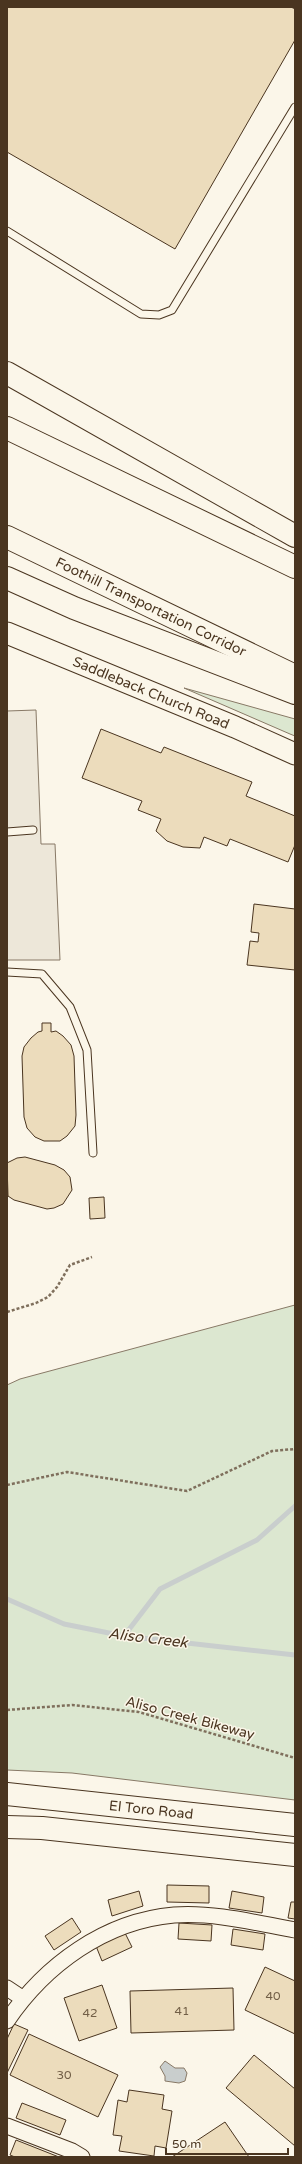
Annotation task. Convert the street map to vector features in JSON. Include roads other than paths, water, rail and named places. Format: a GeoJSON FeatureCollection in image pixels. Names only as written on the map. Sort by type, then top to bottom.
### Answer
{"type":"FeatureCollection","features":[{"type":"Feature","properties":{"kind":"main road"},"geometry":{"type":"LineString","coordinates":[[7,373],[295,536]]}},
{"type":"Feature","properties":{"kind":"main road"},"geometry":{"type":"LineString","coordinates":[[7,428],[295,567]]}},
{"type":"Feature","properties":{"kind":"main road","name":"Foothill Transportation Corridor"},"geometry":{"type":"LineString","coordinates":[[7,537],[295,676]]}},
{"type":"Feature","properties":{"kind":"main road"},"geometry":{"type":"LineString","coordinates":[[7,578],[74,608],[295,693]]}},
{"type":"Feature","properties":{"kind":"main road","name":"Saddleback Church Road"},"geometry":{"type":"LineString","coordinates":[[7,633],[228,724],[295,754]]}},
{"type":"Feature","properties":{"kind":"main road","name":"El Toro Road"},"geometry":{"type":"LineString","coordinates":[[7,1794],[295,1825]]}},
{"type":"Feature","properties":{"kind":"main road"},"geometry":{"type":"LineString","coordinates":[[7,1827],[42,1828],[295,1855]]}},
{"type":"Feature","properties":{"kind":"street"},"geometry":{"type":"LineString","coordinates":[[7,2021],[22,1998],[62,1960],[79,1948],[99,1937],[138,1922],[174,1915],[212,1916],[295,1930]]}},
{"type":"Feature","properties":{"kind":"street"},"geometry":{"type":"LineString","coordinates":[[7,1988],[22,1998]]}},
{"type":"Feature","properties":{"kind":"street"},"geometry":{"type":"LineString","coordinates":[[7,2126],[72,2151],[82,2157]]}},
{"type":"Feature","properties":{"kind":"lane"},"geometry":{"type":"LineString","coordinates":[[7,231],[141,314],[159,315],[172,310],[295,107]]}},
{"type":"Feature","properties":{"kind":"lane"},"geometry":{"type":"LineString","coordinates":[[7,832],[33,830]]}},
{"type":"Feature","properties":{"kind":"lane"},"geometry":{"type":"LineString","coordinates":[[7,972],[42,974],[70,1007],[87,1050],[93,1153]]}},
{"type":"Feature","properties":{"kind":"waterway"},"geometry":{"type":"LineString","coordinates":[[124,1636],[160,1589],[257,1540],[295,1506]]}},
{"type":"Feature","properties":{"kind":"waterway","name":"Aliso Creek"},"geometry":{"type":"LineString","coordinates":[[7,1599],[64,1624],[124,1636],[295,1655]]}}]}
